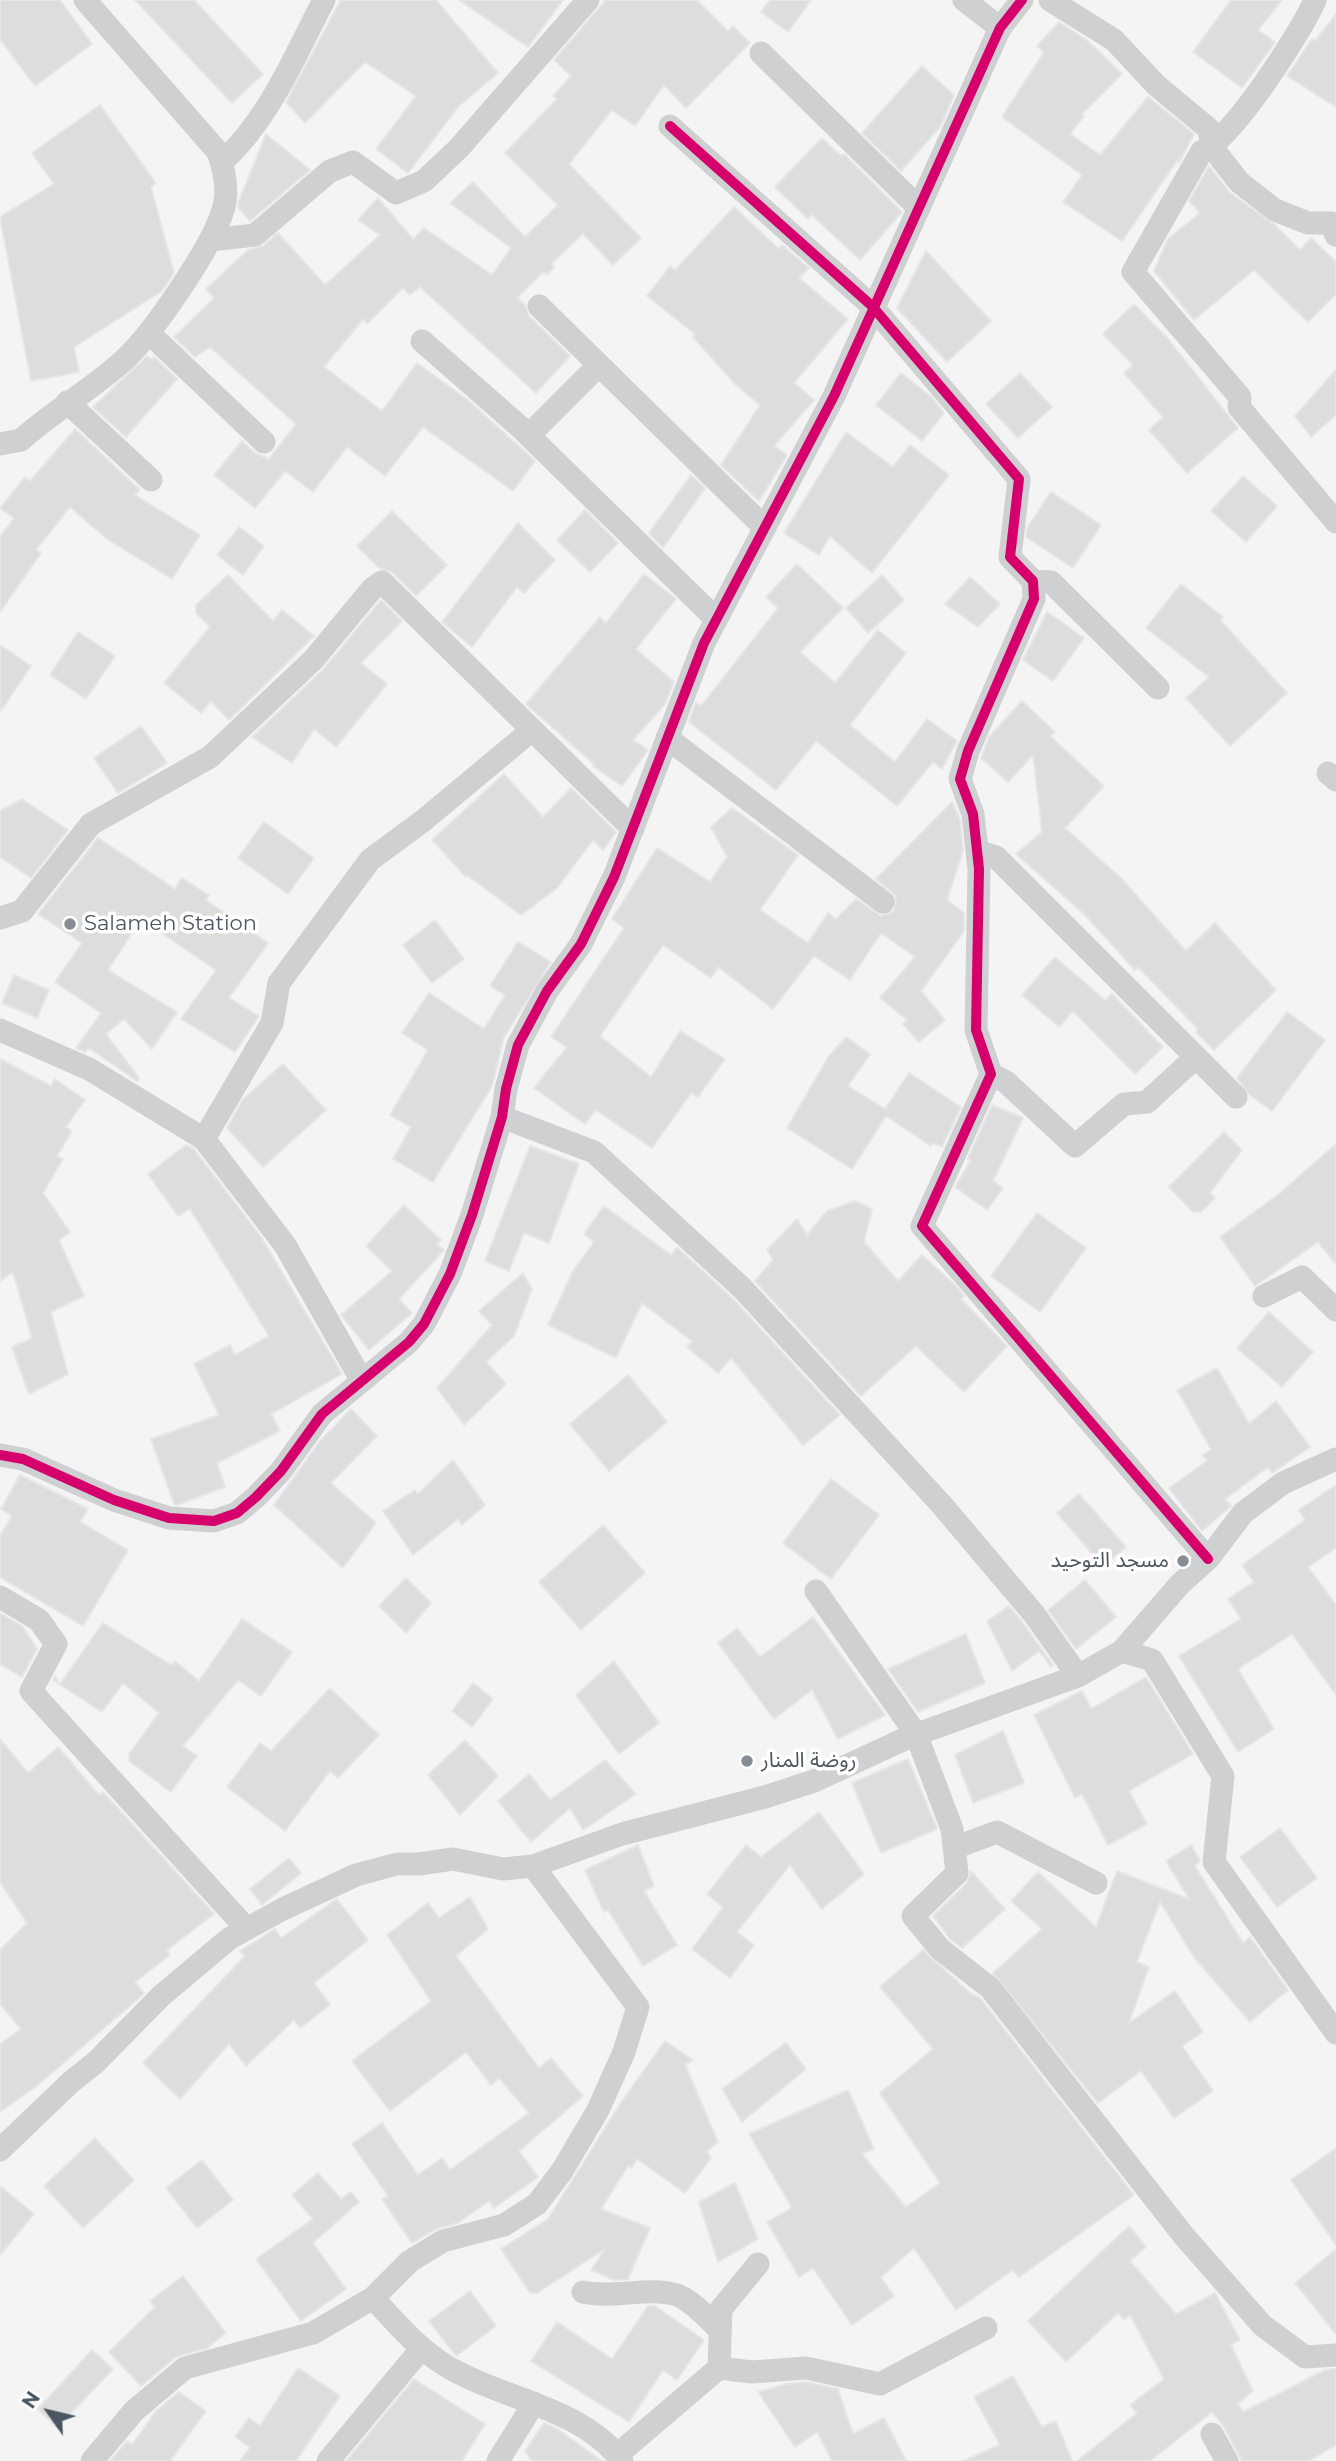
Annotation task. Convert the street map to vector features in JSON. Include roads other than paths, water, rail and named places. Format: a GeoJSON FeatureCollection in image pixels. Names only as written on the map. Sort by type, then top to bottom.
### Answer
{"type":"FeatureCollection","features":[{"type":"Feature","properties":{"kind":"street"},"geometry":{"type":"LineString","coordinates":[[0,444],[21,440],[122,362],[149,333],[211,240],[224,207],[222,162],[218,152],[85,0]]}},
{"type":"Feature","properties":{"kind":"street"},"geometry":{"type":"LineString","coordinates":[[222,162],[242,144],[268,108],[324,0]]}},
{"type":"Feature","properties":{"kind":"street"},"geometry":{"type":"LineString","coordinates":[[211,240],[255,235],[330,171],[353,162],[396,193],[424,181],[459,148],[588,0]]}},
{"type":"Feature","properties":{"kind":"street"},"geometry":{"type":"LineString","coordinates":[[964,0],[1000,28]]}},
{"type":"Feature","properties":{"kind":"street"},"geometry":{"type":"LineString","coordinates":[[0,1455],[23,1459],[114,1500],[169,1518],[214,1521],[237,1513],[256,1497],[281,1471],[322,1414],[409,1342],[436,1304],[464,1237],[502,1118],[506,1089],[518,1045],[547,991],[580,944],[614,877],[716,619],[763,526],[819,427],[1000,28],[1022,0]]}},
{"type":"Feature","properties":{"kind":"street"},"geometry":{"type":"LineString","coordinates":[[1050,0],[1114,40],[1156,85],[1209,129],[1212,147],[1240,182],[1275,210],[1308,223],[1334,227]]}},
{"type":"Feature","properties":{"kind":"street"},"geometry":{"type":"LineString","coordinates":[[1315,0],[1299,32],[1248,105],[1212,147],[1202,150],[1133,272],[1240,397],[1239,407],[1336,522]]}},
{"type":"Feature","properties":{"kind":"street"},"geometry":{"type":"LineString","coordinates":[[761,54],[919,208]]}},
{"type":"Feature","properties":{"kind":"street"},"geometry":{"type":"LineString","coordinates":[[670,126],[872,306],[1019,479],[1010,557],[1033,581],[1034,599],[968,751],[960,779],[974,814],[977,851],[976,1030],[991,1074],[1006,1082],[1075,1146],[1124,1104],[1147,1102],[1196,1057]]}},
{"type":"Feature","properties":{"kind":"street"},"geometry":{"type":"LineString","coordinates":[[539,306],[763,526]]}},
{"type":"Feature","properties":{"kind":"street"},"geometry":{"type":"LineString","coordinates":[[149,333],[264,442]]}},
{"type":"Feature","properties":{"kind":"street"},"geometry":{"type":"LineString","coordinates":[[422,341],[529,435],[716,619]]}},
{"type":"Feature","properties":{"kind":"street"},"geometry":{"type":"LineString","coordinates":[[529,435],[598,365]]}},
{"type":"Feature","properties":{"kind":"street"},"geometry":{"type":"LineString","coordinates":[[67,402],[150,480]]}},
{"type":"Feature","properties":{"kind":"street"},"geometry":{"type":"LineString","coordinates":[[1033,581],[1051,582],[1158,688]]}},
{"type":"Feature","properties":{"kind":"street"},"geometry":{"type":"LineString","coordinates":[[0,918],[22,911],[91,824],[210,757],[313,660],[372,589],[382,582],[633,829]]}},
{"type":"Feature","properties":{"kind":"street"},"geometry":{"type":"LineString","coordinates":[[204,1139],[272,1023],[279,983],[370,859],[424,820],[533,730]]}},
{"type":"Feature","properties":{"kind":"street"},"geometry":{"type":"LineString","coordinates":[[667,738],[883,901]]}},
{"type":"Feature","properties":{"kind":"street"},"geometry":{"type":"LineString","coordinates":[[977,851],[996,858],[1236,1097]]}},
{"type":"Feature","properties":{"kind":"street"},"geometry":{"type":"LineString","coordinates":[[0,1030],[89,1069],[204,1139],[285,1245],[362,1381]]}},
{"type":"Feature","properties":{"kind":"street"},"geometry":{"type":"LineString","coordinates":[[991,1074],[922,1226],[1208,1559]]}},
{"type":"Feature","properties":{"kind":"street"},"geometry":{"type":"LineString","coordinates":[[502,1118],[594,1152],[742,1288],[941,1504],[1034,1614],[1078,1676]]}},
{"type":"Feature","properties":{"kind":"street"},"geometry":{"type":"LineString","coordinates":[[1264,1296],[1302,1277],[1336,1310]]}},
{"type":"Feature","properties":{"kind":"street"},"geometry":{"type":"LineString","coordinates":[[0,2150],[71,2082],[96,2062],[161,1997],[230,1938],[246,1928],[356,1875],[397,1864],[453,1859],[503,1869],[533,1866],[622,1834],[801,1785],[916,1734],[1078,1676],[1122,1651],[1180,1584],[1208,1559],[1243,1513],[1283,1483],[1335,1462]]}},
{"type":"Feature","properties":{"kind":"street"},"geometry":{"type":"LineString","coordinates":[[816,1591],[916,1734],[952,1829],[957,1874],[913,1916],[940,1949],[990,1988],[1184,2236],[1262,2325],[1305,2357],[1336,2355]]}},
{"type":"Feature","properties":{"kind":"street"},"geometry":{"type":"LineString","coordinates":[[0,1597],[39,1620],[56,1644],[31,1691],[246,1928]]}},
{"type":"Feature","properties":{"kind":"street"},"geometry":{"type":"LineString","coordinates":[[1122,1651],[1152,1660],[1223,1776],[1214,1862],[1336,2033]]}},
{"type":"Feature","properties":{"kind":"street"},"geometry":{"type":"LineString","coordinates":[[954,1848],[997,1832],[1096,1883]]}},
{"type":"Feature","properties":{"kind":"street"},"geometry":{"type":"LineString","coordinates":[[92,2461],[134,2411],[186,2368],[313,2333],[373,2298],[410,2261],[443,2241],[504,2225],[537,2203],[562,2171],[598,2110],[624,2052],[638,2007],[533,1866]]}},
{"type":"Feature","properties":{"kind":"street"},"geometry":{"type":"LineString","coordinates":[[373,2298],[422,2348],[449,2367],[534,2403],[608,2443],[620,2458],[719,2368],[721,2309],[758,2264]]}},
{"type":"Feature","properties":{"kind":"street"},"geometry":{"type":"LineString","coordinates":[[583,2292],[603,2297],[626,2293],[677,2295],[720,2330]]}},
{"type":"Feature","properties":{"kind":"street"},"geometry":{"type":"LineString","coordinates":[[719,2368],[752,2372],[806,2368],[880,2384],[986,2328]]}},
{"type":"Feature","properties":{"kind":"street"},"geometry":{"type":"LineString","coordinates":[[328,2461],[422,2348]]}},
{"type":"Feature","properties":{"kind":"street"},"geometry":{"type":"LineString","coordinates":[[498,2461],[534,2403]]}},
{"type":"Feature","properties":{"kind":"street"},"geometry":{"type":"LineString","coordinates":[[1212,2434],[1227,2461]]}},
{"type":"Feature","properties":{"kind":"place","name":"Salameh Station"},"geometry":{"type":"Point","coordinates":[70,924]}},
{"type":"Feature","properties":{"kind":"place","name":"مسجد التوحيد"},"geometry":{"type":"Point","coordinates":[1183,1561]}},
{"type":"Feature","properties":{"kind":"place","name":"روضة المنار"},"geometry":{"type":"Point","coordinates":[747,1761]}}]}
